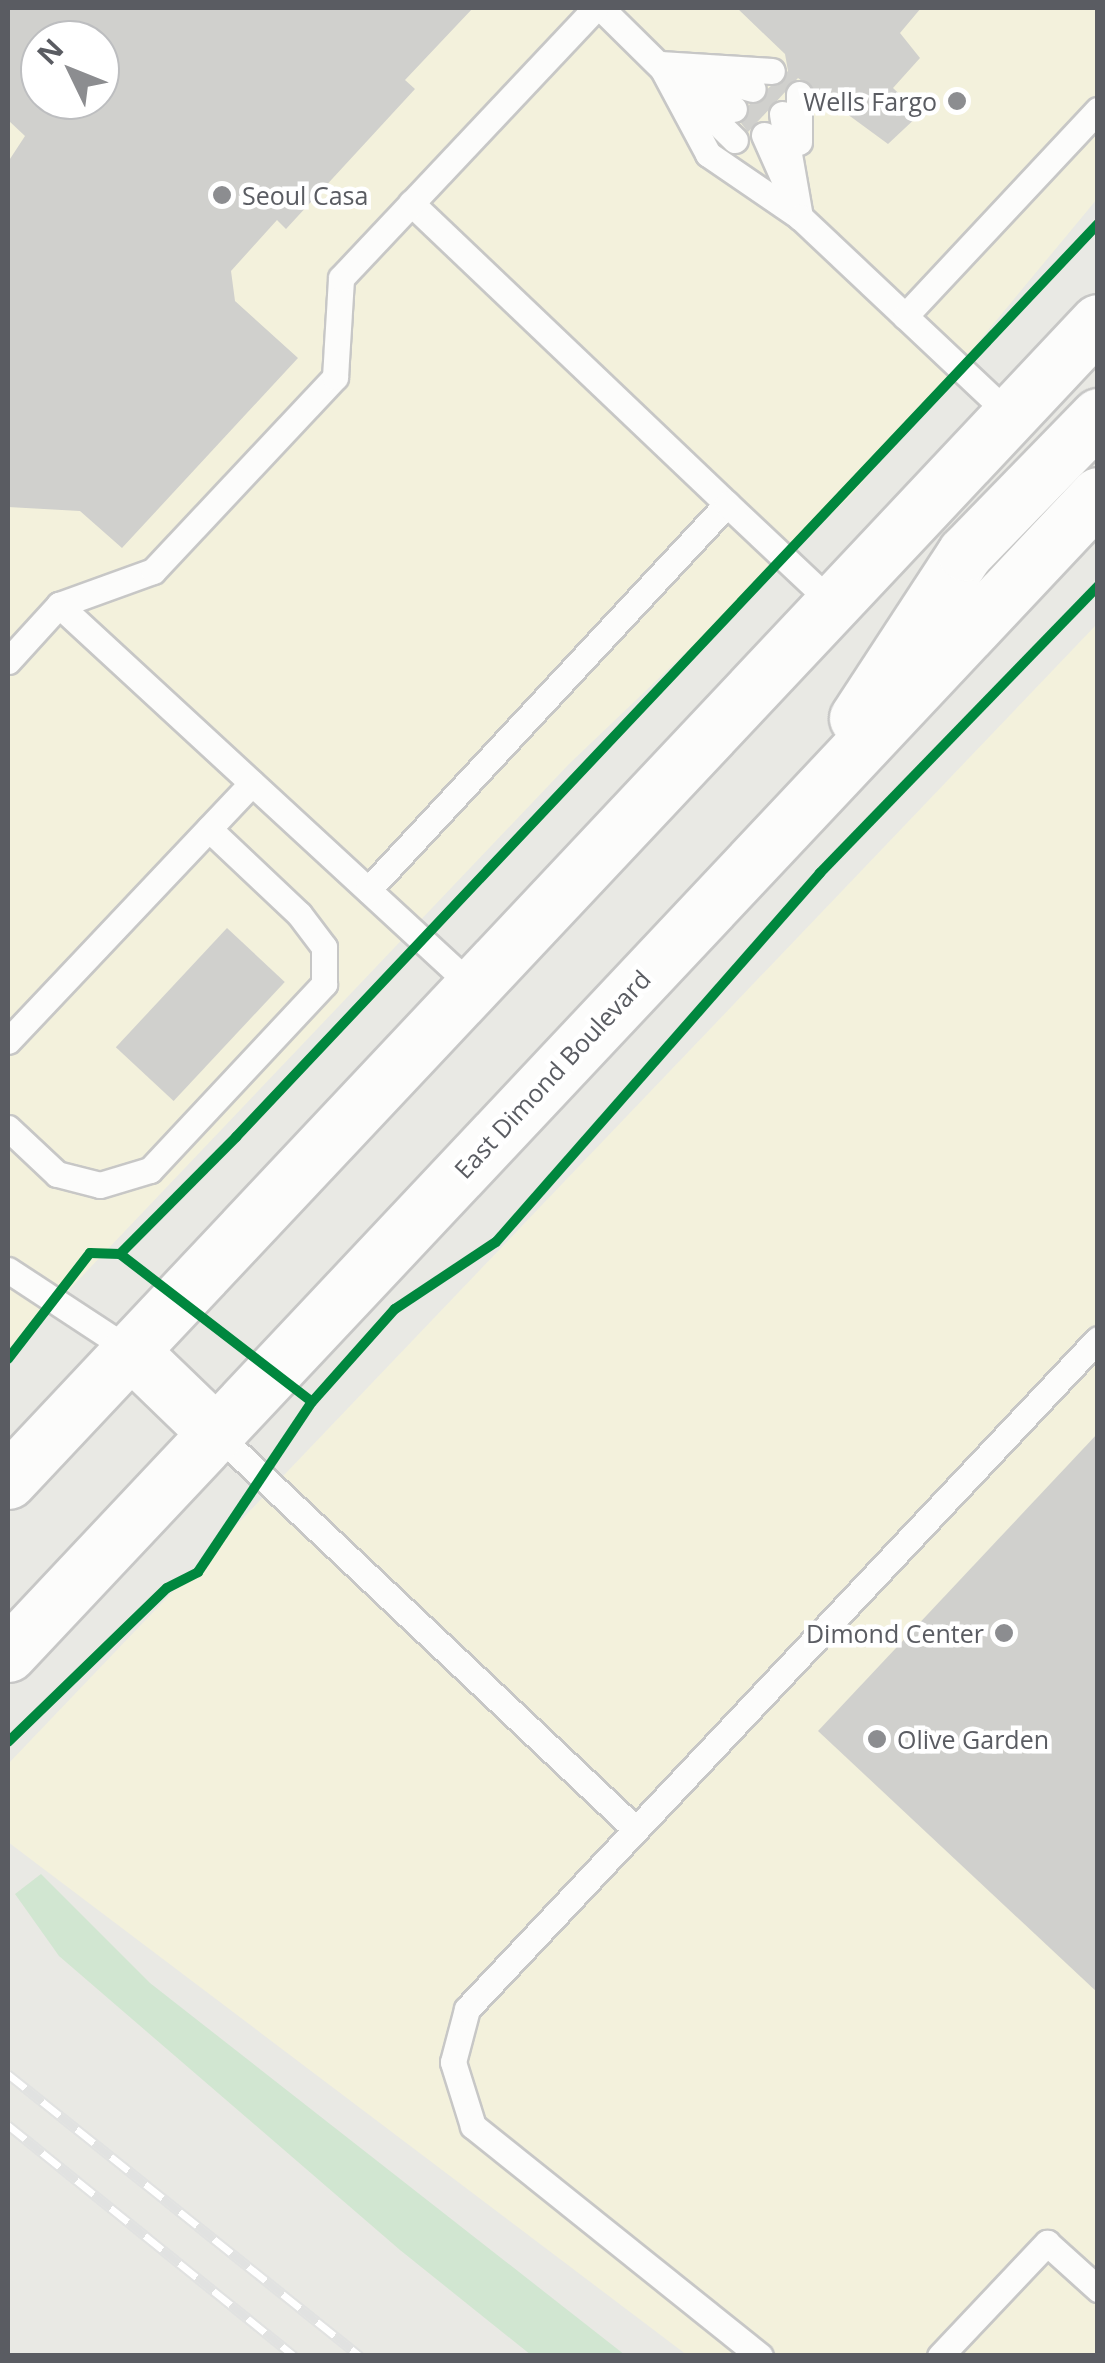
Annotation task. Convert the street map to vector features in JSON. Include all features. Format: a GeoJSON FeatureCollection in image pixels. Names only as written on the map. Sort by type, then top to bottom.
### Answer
{"type":"FeatureCollection","features":[{"type":"Feature","properties":{"kind":"main road"},"geometry":{"type":"LineString","coordinates":[[8,1481],[1098,322]]}},
{"type":"Feature","properties":{"kind":"main road"},"geometry":{"type":"LineString","coordinates":[[815,795],[885,668],[965,553],[1098,416]]}},
{"type":"Feature","properties":{"kind":"main road","name":"East Dimond Boulevard"},"geometry":{"type":"LineString","coordinates":[[8,1654],[1098,495]]}},
{"type":"Feature","properties":{"kind":"main road"},"geometry":{"type":"LineString","coordinates":[[130,1350],[216,1432]]}},
{"type":"Feature","properties":{"kind":"lane"},"geometry":{"type":"LineString","coordinates":[[8,662],[59,605],[153,570],[334,377],[341,278],[598,8],[735,140]]}},
{"type":"Feature","properties":{"kind":"lane"},"geometry":{"type":"LineString","coordinates":[[660,64],[772,70]]}},
{"type":"Feature","properties":{"kind":"lane"},"geometry":{"type":"LineString","coordinates":[[660,64],[753,89]]}},
{"type":"Feature","properties":{"kind":"lane"},"geometry":{"type":"LineString","coordinates":[[660,64],[734,109]]}},
{"type":"Feature","properties":{"kind":"lane"},"geometry":{"type":"LineString","coordinates":[[660,64],[708,154],[800,217],[1010,415]]}},
{"type":"Feature","properties":{"kind":"lane"},"geometry":{"type":"LineString","coordinates":[[790,104],[800,217]]}},
{"type":"Feature","properties":{"kind":"lane"},"geometry":{"type":"LineString","coordinates":[[904,316],[1098,110]]}},
{"type":"Feature","properties":{"kind":"lane"},"geometry":{"type":"LineString","coordinates":[[764,135],[800,217]]}},
{"type":"Feature","properties":{"kind":"lane"},"geometry":{"type":"LineString","coordinates":[[761,164],[800,217]]}},
{"type":"Feature","properties":{"kind":"lane"},"geometry":{"type":"LineString","coordinates":[[411,203],[833,604]]}},
{"type":"Feature","properties":{"kind":"lane"},"geometry":{"type":"LineString","coordinates":[[368,890],[727,504]]}},
{"type":"Feature","properties":{"kind":"lane"},"geometry":{"type":"LineString","coordinates":[[59,605],[472,986]]}},
{"type":"Feature","properties":{"kind":"lane"},"geometry":{"type":"LineString","coordinates":[[8,1041],[252,783]]}},
{"type":"Feature","properties":{"kind":"lane"},"geometry":{"type":"LineString","coordinates":[[8,1128],[57,1174],[100,1185],[150,1170],[324,984],[324,948],[307,925],[209,829]]}},
{"type":"Feature","properties":{"kind":"lane"},"geometry":{"type":"LineString","coordinates":[[8,1270],[130,1350]]}},
{"type":"Feature","properties":{"kind":"lane"},"geometry":{"type":"LineString","coordinates":[[760,2356],[472,2126],[453,2062],[467,2009],[632,1826],[1098,1339]]}},
{"type":"Feature","properties":{"kind":"lane"},"geometry":{"type":"LineString","coordinates":[[216,1432],[632,1826]]}},
{"type":"Feature","properties":{"kind":"lane"},"geometry":{"type":"LineString","coordinates":[[944,2354],[1047,2243],[1098,2289]]}},
{"type":"Feature","properties":{"kind":"shaded area"},"geometry":{"type":"Polygon","coordinates":[[[8,8],[1097,8],[1097,199],[853,493],[569,764],[8,1354],[8,8]]]}},
{"type":"Feature","properties":{"kind":"shaded area","name":"Dimond Center"},"geometry":{"type":"Polygon","coordinates":[[[1097,624],[1097,2355],[687,2355],[8,1842],[8,1764],[1097,624]]]}},
{"type":"Feature","properties":{"kind":"green space"},"geometry":{"type":"Polygon","coordinates":[[[41,1874],[150,1983],[625,2355],[531,2355],[400,2250],[59,1956],[15,1894],[41,1874]]]}},
{"type":"Feature","properties":{"kind":"building"},"geometry":{"type":"Polygon","coordinates":[[[8,8],[473,8],[405,80],[415,89],[286,229],[277,220],[231,271],[235,301],[298,358],[122,548],[80,511],[8,507],[8,162],[25,136],[8,120],[8,8]]]}},
{"type":"Feature","properties":{"kind":"building"},"geometry":{"type":"Polygon","coordinates":[[[737,8],[921,8],[900,33],[920,58],[893,88],[920,114],[888,144],[798,78],[748,132],[741,123],[749,105],[788,71],[785,54],[737,8]]]}},
{"type":"Feature","properties":{"kind":"building"},"geometry":{"type":"Polygon","coordinates":[[[227,928],[285,982],[174,1101],[116,1047],[227,928]]]}},
{"type":"Feature","properties":{"kind":"building","name":"Dimond Center"},"geometry":{"type":"Polygon","coordinates":[[[1098,1433],[1098,1993],[818,1731],[1098,1433]]]}},
{"type":"Feature","properties":{"kind":"railway"},"geometry":{"type":"LineString","coordinates":[[8,2074],[360,2356]]}},
{"type":"Feature","properties":{"kind":"railway"},"geometry":{"type":"LineString","coordinates":[[8,2125],[294,2356]]}},
{"type":"Feature","properties":{"kind":"cycle path"},"geometry":{"type":"LineString","coordinates":[[8,1359],[90,1253],[120,1254],[236,1137],[1098,224]]}},
{"type":"Feature","properties":{"kind":"cycle path"},"geometry":{"type":"LineString","coordinates":[[120,1254],[312,1402],[395,1309],[496,1242],[820,873],[1098,586]]}},
{"type":"Feature","properties":{"kind":"cycle path"},"geometry":{"type":"LineString","coordinates":[[8,1742],[167,1588],[198,1572],[312,1402]]}},
{"type":"Feature","properties":{"kind":"place","name":"Wells Fargo"},"geometry":{"type":"Point","coordinates":[957,101]}},
{"type":"Feature","properties":{"kind":"place","name":"Seoul Casa"},"geometry":{"type":"Point","coordinates":[222,195]}},
{"type":"Feature","properties":{"kind":"place","name":"Dimond Center"},"geometry":{"type":"Point","coordinates":[1004,1633]}},
{"type":"Feature","properties":{"kind":"place","name":"Olive Garden"},"geometry":{"type":"Point","coordinates":[877,1739]}}]}
